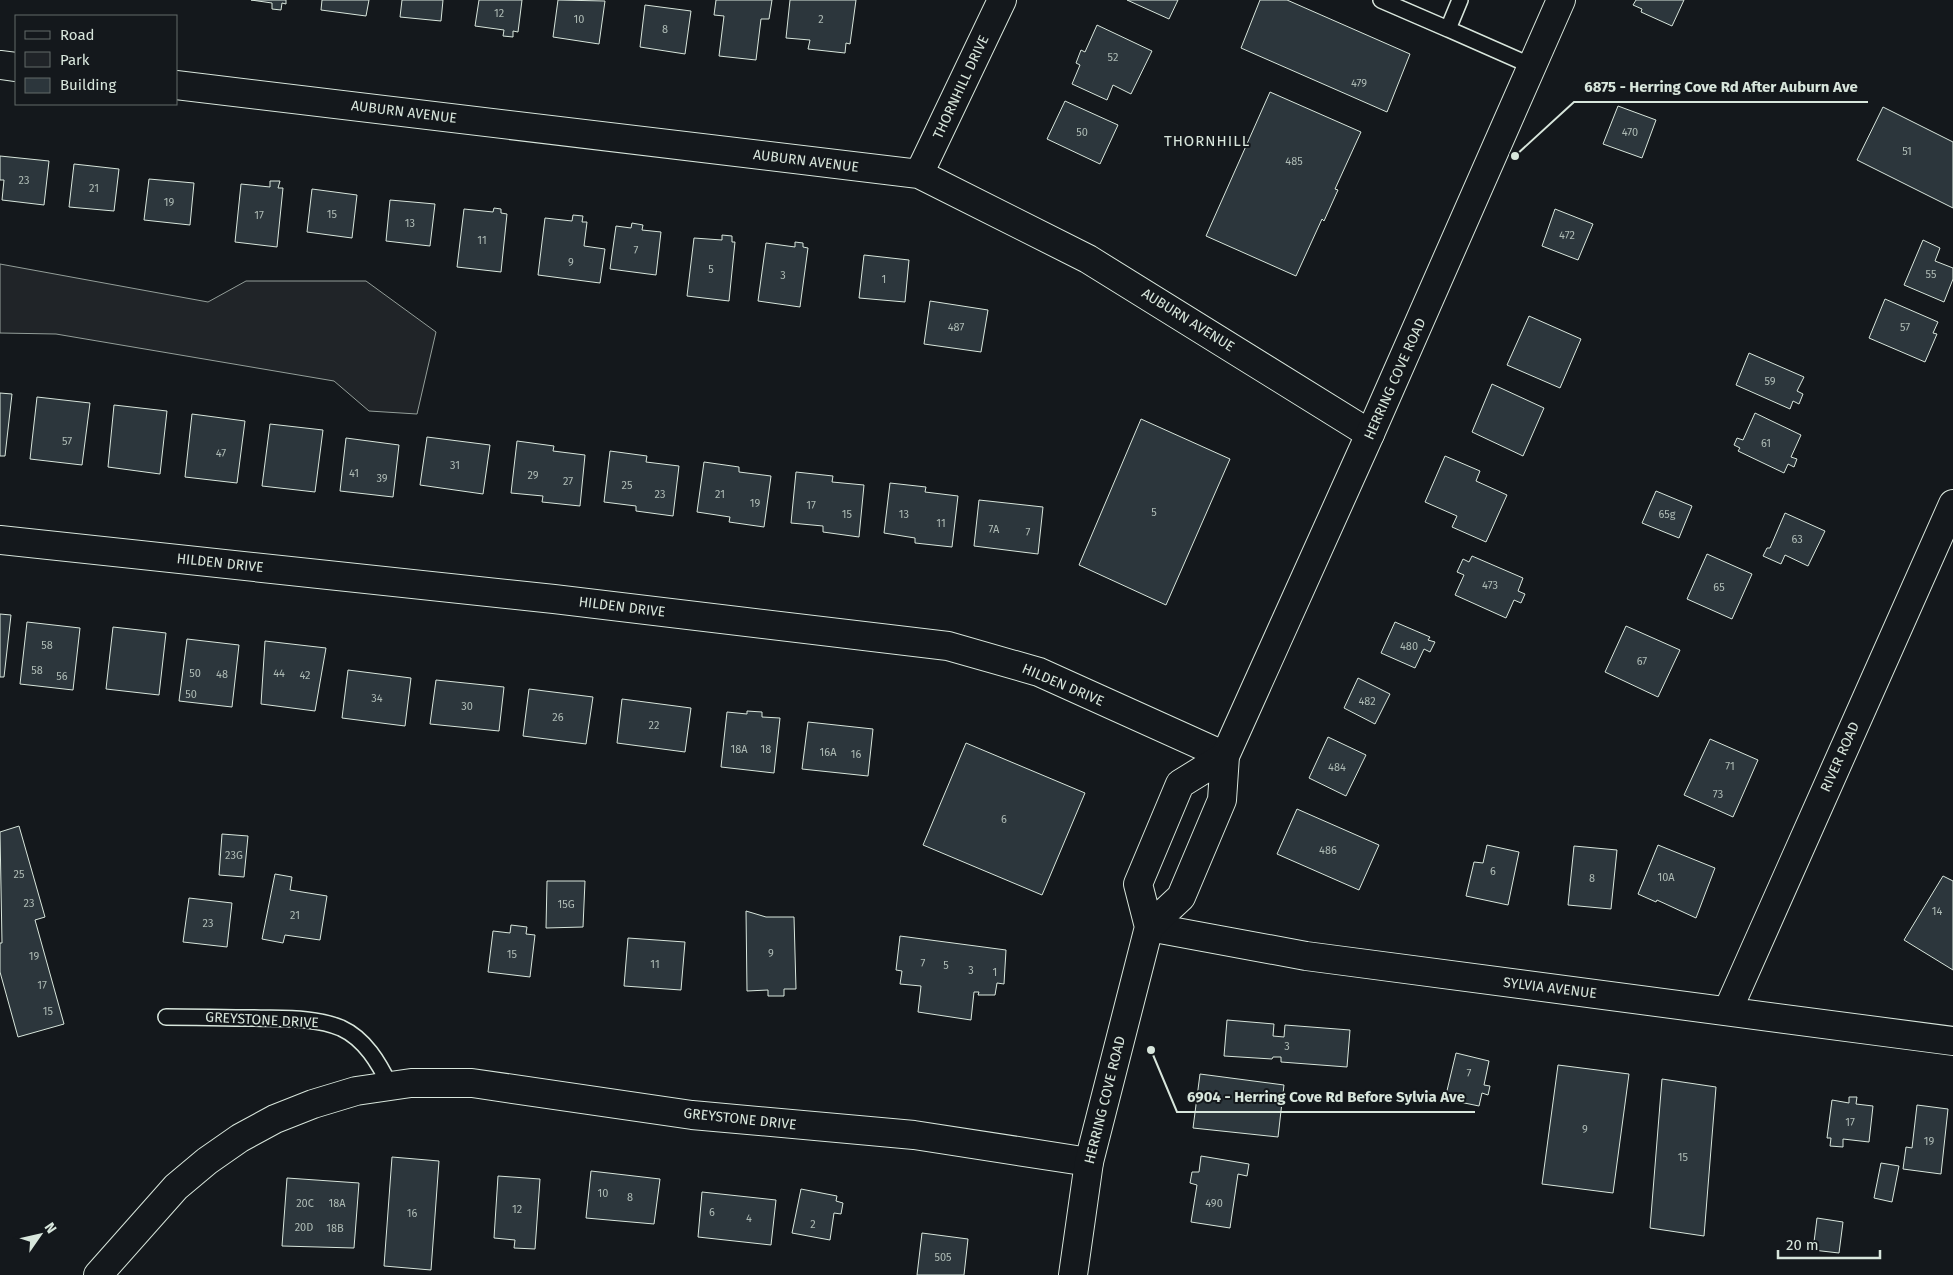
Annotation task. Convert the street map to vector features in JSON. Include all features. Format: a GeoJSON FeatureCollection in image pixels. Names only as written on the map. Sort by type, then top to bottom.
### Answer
{"type":"FeatureCollection","features":[{"type":"Feature","properties":{"kind":"street","name":"THORNHILL DRIVE"},"geometry":{"type":"LineString","coordinates":[[919,174],[1002,0]]}},
{"type":"Feature","properties":{"kind":"street","name":"HERRING COVE ROAD"},"geometry":{"type":"LineString","coordinates":[[1149,927],[1182,897],[1222,800],[1224,756],[1370,434],[1561,0]]}},
{"type":"Feature","properties":{"kind":"street"},"geometry":{"type":"LineString","coordinates":[[0,65],[15,67]]}},
{"type":"Feature","properties":{"kind":"street","name":"AUBURN AVENUE"},"geometry":{"type":"LineString","coordinates":[[178,85],[919,174],[1010,218],[1088,260],[1370,434]]}},
{"type":"Feature","properties":{"kind":"street","name":"RIVER ROAD"},"geometry":{"type":"LineString","coordinates":[[1728,1010],[1953,504]]}},
{"type":"Feature","properties":{"kind":"street","name":"HILDEN DRIVE"},"geometry":{"type":"LineString","coordinates":[[0,540],[544,598],[948,646],[1039,672],[1224,756]]}},
{"type":"Feature","properties":{"kind":"street","name":"HERRING COVE ROAD"},"geometry":{"type":"LineString","coordinates":[[1073,1275],[1089,1162],[1149,927],[1138,884],[1180,784],[1224,756]]}},
{"type":"Feature","properties":{"kind":"street","name":"SYLVIA AVENUE"},"geometry":{"type":"LineString","coordinates":[[1149,927],[1306,956],[1953,1041]]}},
{"type":"Feature","properties":{"kind":"street","name":"GREYSTONE DRIVE"},"geometry":{"type":"LineString","coordinates":[[98,1275],[176,1187],[234,1142],[276,1119],[313,1104],[356,1092],[390,1086],[431,1082],[472,1083],[692,1115],[914,1135],[1089,1162]]}},
{"type":"Feature","properties":{"kind":"lane"},"geometry":{"type":"LineString","coordinates":[[1382,0],[1532,66]]}},
{"type":"Feature","properties":{"kind":"lane"},"geometry":{"type":"LineString","coordinates":[[1448,29],[1460,0]]}},
{"type":"Feature","properties":{"kind":"lane","name":"GREYSTONE DRIVE"},"geometry":{"type":"LineString","coordinates":[[166,1017],[299,1020],[342,1028],[360,1040],[374,1058],[390,1086]]}},
{"type":"Feature","properties":{"kind":"green space"},"geometry":{"type":"Polygon","coordinates":[[[0,264],[208,302],[246,281],[366,281],[436,332],[417,414],[369,411],[334,381],[56,334],[0,333],[0,264]]]}},
{"type":"Feature","properties":{"kind":"building"},"geometry":{"type":"Polygon","coordinates":[[[251,0],[286,0],[286,4],[282,3],[281,10],[272,9],[272,3],[251,0]]]}},
{"type":"Feature","properties":{"kind":"building"},"geometry":{"type":"Polygon","coordinates":[[[322,0],[369,0],[366,16],[321,10],[322,0]]]}},
{"type":"Feature","properties":{"kind":"building"},"geometry":{"type":"Polygon","coordinates":[[[402,0],[443,0],[441,21],[400,17],[402,0]]]}},
{"type":"Feature","properties":{"kind":"building"},"geometry":{"type":"Polygon","coordinates":[[[479,0],[522,0],[518,32],[513,31],[513,37],[503,36],[504,30],[475,26],[479,0]]]}},
{"type":"Feature","properties":{"kind":"building"},"geometry":{"type":"Polygon","coordinates":[[[558,0],[605,1],[599,44],[553,37],[558,0]]]}},
{"type":"Feature","properties":{"kind":"building"},"geometry":{"type":"Polygon","coordinates":[[[716,0],[772,0],[769,19],[761,19],[756,60],[719,56],[724,16],[714,15],[716,0]]]}},
{"type":"Feature","properties":{"kind":"building"},"geometry":{"type":"Polygon","coordinates":[[[790,0],[856,0],[850,44],[846,43],[845,53],[808,49],[810,40],[786,38],[790,0]]]}},
{"type":"Feature","properties":{"kind":"building"},"geometry":{"type":"Polygon","coordinates":[[[1127,0],[1178,0],[1169,19],[1127,0]]]}},
{"type":"Feature","properties":{"kind":"building"},"geometry":{"type":"Polygon","coordinates":[[[1260,0],[1287,0],[1410,54],[1387,112],[1241,48],[1260,0]]]}},
{"type":"Feature","properties":{"kind":"building"},"geometry":{"type":"Polygon","coordinates":[[[1636,0],[1684,0],[1672,26],[1641,12],[1642,9],[1633,5],[1636,0]]]}},
{"type":"Feature","properties":{"kind":"building"},"geometry":{"type":"Polygon","coordinates":[[[645,5],[691,11],[685,54],[640,47],[645,5]]]}},
{"type":"Feature","properties":{"kind":"building"},"geometry":{"type":"Polygon","coordinates":[[[1097,25],[1152,51],[1131,94],[1113,85],[1107,100],[1072,84],[1080,65],[1076,63],[1081,50],[1085,52],[1097,25]]]}},
{"type":"Feature","properties":{"kind":"building"},"geometry":{"type":"Polygon","coordinates":[[[1270,92],[1361,132],[1335,189],[1338,190],[1324,221],[1322,219],[1296,276],[1206,236],[1270,92]]]}},
{"type":"Feature","properties":{"kind":"building"},"geometry":{"type":"Polygon","coordinates":[[[1065,101],[1118,125],[1100,164],[1047,139],[1065,101]]]}},
{"type":"Feature","properties":{"kind":"building"},"geometry":{"type":"Polygon","coordinates":[[[1618,106],[1656,120],[1642,158],[1603,144],[1618,106]]]}},
{"type":"Feature","properties":{"kind":"building"},"geometry":{"type":"Polygon","coordinates":[[[1883,107],[1953,142],[1953,208],[1857,160],[1883,107]]]}},
{"type":"Feature","properties":{"kind":"building"},"geometry":{"type":"Polygon","coordinates":[[[0,156],[49,161],[44,205],[2,200],[4,180],[0,180],[0,156]]]}},
{"type":"Feature","properties":{"kind":"building"},"geometry":{"type":"Polygon","coordinates":[[[74,164],[119,169],[114,211],[69,207],[74,164]]]}},
{"type":"Feature","properties":{"kind":"building"},"geometry":{"type":"Polygon","coordinates":[[[149,179],[194,183],[190,225],[144,220],[149,179]]]}},
{"type":"Feature","properties":{"kind":"building"},"geometry":{"type":"Polygon","coordinates":[[[270,181],[280,181],[278,188],[283,188],[277,247],[235,242],[241,184],[270,187],[270,181]]]}},
{"type":"Feature","properties":{"kind":"building"},"geometry":{"type":"Polygon","coordinates":[[[312,189],[357,195],[352,238],[307,232],[312,189]]]}},
{"type":"Feature","properties":{"kind":"building"},"geometry":{"type":"Polygon","coordinates":[[[390,200],[435,204],[430,246],[386,241],[390,200]]]}},
{"type":"Feature","properties":{"kind":"building"},"geometry":{"type":"Polygon","coordinates":[[[494,208],[501,209],[501,213],[507,214],[501,272],[457,267],[464,209],[493,212],[494,208]]]}},
{"type":"Feature","properties":{"kind":"building"},"geometry":{"type":"Polygon","coordinates":[[[1555,209],[1593,224],[1578,260],[1542,246],[1555,209]]]}},
{"type":"Feature","properties":{"kind":"building"},"geometry":{"type":"Polygon","coordinates":[[[573,215],[583,216],[582,222],[587,222],[584,246],[605,249],[600,283],[538,275],[545,218],[572,221],[573,215]]]}},
{"type":"Feature","properties":{"kind":"building"},"geometry":{"type":"Polygon","coordinates":[[[632,223],[643,225],[642,230],[661,232],[656,275],[610,269],[616,226],[631,228],[632,223]]]}},
{"type":"Feature","properties":{"kind":"building"},"geometry":{"type":"Polygon","coordinates":[[[722,235],[732,236],[732,242],[735,242],[729,301],[687,296],[694,238],[722,240],[722,235]]]}},
{"type":"Feature","properties":{"kind":"building"},"geometry":{"type":"Polygon","coordinates":[[[1923,240],[1940,248],[1935,261],[1953,268],[1953,279],[1944,302],[1904,285],[1923,240]]]}},
{"type":"Feature","properties":{"kind":"building"},"geometry":{"type":"Polygon","coordinates":[[[795,242],[803,243],[803,247],[808,248],[800,307],[758,301],[766,243],[795,247],[795,242]]]}},
{"type":"Feature","properties":{"kind":"building"},"geometry":{"type":"Polygon","coordinates":[[[864,255],[909,260],[905,302],[859,298],[864,255]]]}},
{"type":"Feature","properties":{"kind":"building"},"geometry":{"type":"Polygon","coordinates":[[[1885,299],[1938,322],[1933,333],[1937,334],[1925,362],[1869,338],[1885,299]]]}},
{"type":"Feature","properties":{"kind":"building"},"geometry":{"type":"Polygon","coordinates":[[[930,301],[988,310],[981,352],[924,344],[930,301]]]}},
{"type":"Feature","properties":{"kind":"building"},"geometry":{"type":"Polygon","coordinates":[[[1529,316],[1581,339],[1560,388],[1507,365],[1529,316]]]}},
{"type":"Feature","properties":{"kind":"building"},"geometry":{"type":"Polygon","coordinates":[[[1749,353],[1804,377],[1797,391],[1803,394],[1799,404],[1793,401],[1790,409],[1736,385],[1749,353]]]}},
{"type":"Feature","properties":{"kind":"building"},"geometry":{"type":"Polygon","coordinates":[[[1492,384],[1544,408],[1523,456],[1472,432],[1492,384]]]}},
{"type":"Feature","properties":{"kind":"building"},"geometry":{"type":"Polygon","coordinates":[[[0,393],[12,394],[5,456],[0,456],[0,393]]]}},
{"type":"Feature","properties":{"kind":"building"},"geometry":{"type":"Polygon","coordinates":[[[37,397],[90,403],[82,465],[30,459],[37,397]]]}},
{"type":"Feature","properties":{"kind":"building"},"geometry":{"type":"Polygon","coordinates":[[[114,405],[167,411],[160,474],[108,467],[114,405]]]}},
{"type":"Feature","properties":{"kind":"building"},"geometry":{"type":"Polygon","coordinates":[[[1755,413],[1801,435],[1791,457],[1797,459],[1794,467],[1788,464],[1784,473],[1738,451],[1740,448],[1734,445],[1737,438],[1743,440],[1755,413]]]}},
{"type":"Feature","properties":{"kind":"building"},"geometry":{"type":"Polygon","coordinates":[[[192,414],[245,421],[237,483],[185,477],[192,414]]]}},
{"type":"Feature","properties":{"kind":"building"},"geometry":{"type":"Polygon","coordinates":[[[1141,419],[1230,459],[1166,605],[1079,565],[1141,419]]]}},
{"type":"Feature","properties":{"kind":"building"},"geometry":{"type":"Polygon","coordinates":[[[270,424],[323,430],[315,492],[262,486],[270,424]]]}},
{"type":"Feature","properties":{"kind":"building"},"geometry":{"type":"Polygon","coordinates":[[[427,437],[490,445],[483,494],[420,485],[427,437]]]}},
{"type":"Feature","properties":{"kind":"building"},"geometry":{"type":"Polygon","coordinates":[[[346,438],[399,445],[393,497],[340,491],[346,438]]]}},
{"type":"Feature","properties":{"kind":"building"},"geometry":{"type":"Polygon","coordinates":[[[517,441],[554,446],[553,451],[585,455],[580,506],[542,502],[543,496],[511,493],[517,441]]]}},
{"type":"Feature","properties":{"kind":"building"},"geometry":{"type":"Polygon","coordinates":[[[610,451],[647,456],[646,462],[679,466],[673,516],[636,511],[636,506],[604,502],[610,451]]]}},
{"type":"Feature","properties":{"kind":"building"},"geometry":{"type":"Polygon","coordinates":[[[1445,456],[1480,471],[1476,481],[1507,495],[1486,542],[1452,527],[1457,516],[1425,502],[1445,456]]]}},
{"type":"Feature","properties":{"kind":"building"},"geometry":{"type":"Polygon","coordinates":[[[704,462],[739,467],[739,472],[771,476],[764,527],[729,522],[730,517],[697,512],[704,462]]]}},
{"type":"Feature","properties":{"kind":"building"},"geometry":{"type":"Polygon","coordinates":[[[796,472],[833,476],[832,482],[864,485],[859,537],[823,532],[823,526],[791,523],[796,472]]]}},
{"type":"Feature","properties":{"kind":"building"},"geometry":{"type":"Polygon","coordinates":[[[890,483],[926,487],[925,492],[958,496],[952,547],[915,543],[915,538],[884,533],[890,483]]]}},
{"type":"Feature","properties":{"kind":"building"},"geometry":{"type":"Polygon","coordinates":[[[1656,491],[1692,506],[1679,538],[1642,523],[1656,491]]]}},
{"type":"Feature","properties":{"kind":"building"},"geometry":{"type":"Polygon","coordinates":[[[979,500],[1043,507],[1038,554],[974,546],[979,500]]]}},
{"type":"Feature","properties":{"kind":"building"},"geometry":{"type":"Polygon","coordinates":[[[1785,513],[1825,531],[1808,566],[1785,555],[1781,564],[1763,556],[1767,548],[1770,548],[1785,513]]]}},
{"type":"Feature","properties":{"kind":"building"},"geometry":{"type":"Polygon","coordinates":[[[1707,554],[1752,574],[1732,619],[1687,599],[1707,554]]]}},
{"type":"Feature","properties":{"kind":"building"},"geometry":{"type":"Polygon","coordinates":[[[1472,556],[1523,578],[1518,591],[1525,594],[1521,603],[1514,600],[1506,618],[1455,595],[1464,575],[1457,572],[1463,559],[1469,562],[1472,556]]]}},
{"type":"Feature","properties":{"kind":"building"},"geometry":{"type":"Polygon","coordinates":[[[0,614],[11,615],[4,677],[0,677],[0,614]]]}},
{"type":"Feature","properties":{"kind":"building"},"geometry":{"type":"Polygon","coordinates":[[[27,622],[80,628],[73,690],[20,684],[27,622]]]}},
{"type":"Feature","properties":{"kind":"building"},"geometry":{"type":"Polygon","coordinates":[[[1395,622],[1430,637],[1428,640],[1435,642],[1430,652],[1424,649],[1415,668],[1381,653],[1395,622]]]}},
{"type":"Feature","properties":{"kind":"building"},"geometry":{"type":"Polygon","coordinates":[[[1626,626],[1680,650],[1658,697],[1605,672],[1626,626]]]}},
{"type":"Feature","properties":{"kind":"building"},"geometry":{"type":"Polygon","coordinates":[[[113,627],[166,633],[159,695],[106,689],[113,627]]]}},
{"type":"Feature","properties":{"kind":"building"},"geometry":{"type":"Polygon","coordinates":[[[187,639],[239,645],[232,707],[179,701],[187,639]]]}},
{"type":"Feature","properties":{"kind":"building"},"geometry":{"type":"Polygon","coordinates":[[[265,641],[326,648],[315,711],[261,704],[265,641]]]}},
{"type":"Feature","properties":{"kind":"building"},"geometry":{"type":"Polygon","coordinates":[[[348,670],[411,678],[405,726],[342,718],[348,670]]]}},
{"type":"Feature","properties":{"kind":"building"},"geometry":{"type":"Polygon","coordinates":[[[1358,678],[1390,694],[1375,724],[1344,708],[1358,678]]]}},
{"type":"Feature","properties":{"kind":"building"},"geometry":{"type":"Polygon","coordinates":[[[436,680],[504,687],[499,731],[430,724],[436,680]]]}},
{"type":"Feature","properties":{"kind":"building"},"geometry":{"type":"Polygon","coordinates":[[[529,689],[593,697],[586,744],[523,736],[529,689]]]}},
{"type":"Feature","properties":{"kind":"building"},"geometry":{"type":"Polygon","coordinates":[[[622,699],[691,708],[685,752],[617,743],[622,699]]]}},
{"type":"Feature","properties":{"kind":"building"},"geometry":{"type":"Polygon","coordinates":[[[747,711],[762,712],[762,717],[780,718],[774,773],[721,767],[727,712],[747,714],[747,711]]]}},
{"type":"Feature","properties":{"kind":"building"},"geometry":{"type":"Polygon","coordinates":[[[808,722],[873,729],[868,776],[802,769],[808,722]]]}},
{"type":"Feature","properties":{"kind":"building"},"geometry":{"type":"Polygon","coordinates":[[[1328,737],[1366,755],[1346,796],[1309,778],[1328,737]]]}},
{"type":"Feature","properties":{"kind":"building"},"geometry":{"type":"Polygon","coordinates":[[[1710,739],[1758,760],[1733,817],[1684,795],[1710,739]]]}},
{"type":"Feature","properties":{"kind":"building"},"geometry":{"type":"Polygon","coordinates":[[[966,743],[1085,793],[1042,895],[923,845],[966,743]]]}},
{"type":"Feature","properties":{"kind":"building"},"geometry":{"type":"Polygon","coordinates":[[[1297,809],[1379,845],[1359,890],[1277,854],[1297,809]]]}},
{"type":"Feature","properties":{"kind":"building"},"geometry":{"type":"Polygon","coordinates":[[[19,826],[45,917],[35,920],[64,1024],[18,1037],[0,972],[0,943],[2,943],[0,832],[19,826]]]}},
{"type":"Feature","properties":{"kind":"building"},"geometry":{"type":"Polygon","coordinates":[[[222,834],[248,836],[244,877],[219,875],[222,834]]]}},
{"type":"Feature","properties":{"kind":"building"},"geometry":{"type":"Polygon","coordinates":[[[1487,845],[1519,852],[1508,905],[1466,896],[1474,862],[1483,863],[1487,845]]]}},
{"type":"Feature","properties":{"kind":"building"},"geometry":{"type":"Polygon","coordinates":[[[1658,845],[1715,868],[1696,918],[1657,900],[1656,902],[1638,894],[1658,845]]]}},
{"type":"Feature","properties":{"kind":"building"},"geometry":{"type":"Polygon","coordinates":[[[1574,846],[1617,850],[1611,909],[1568,905],[1574,846]]]}},
{"type":"Feature","properties":{"kind":"building"},"geometry":{"type":"Polygon","coordinates":[[[275,874],[292,877],[290,890],[327,896],[320,940],[285,935],[283,943],[262,939],[275,874]]]}},
{"type":"Feature","properties":{"kind":"building"},"geometry":{"type":"Polygon","coordinates":[[[1943,876],[1953,881],[1953,970],[1904,940],[1943,876]]]}},
{"type":"Feature","properties":{"kind":"building"},"geometry":{"type":"Polygon","coordinates":[[[547,881],[585,881],[583,927],[546,928],[547,881]]]}},
{"type":"Feature","properties":{"kind":"building"},"geometry":{"type":"Polygon","coordinates":[[[189,898],[232,903],[227,947],[183,942],[189,898]]]}},
{"type":"Feature","properties":{"kind":"building"},"geometry":{"type":"Polygon","coordinates":[[[746,911],[766,917],[794,917],[796,989],[784,989],[784,996],[768,996],[768,990],[747,991],[746,911]]]}},
{"type":"Feature","properties":{"kind":"building"},"geometry":{"type":"Polygon","coordinates":[[[511,925],[527,927],[526,934],[535,935],[530,977],[488,972],[493,931],[510,933],[511,925]]]}},
{"type":"Feature","properties":{"kind":"building"},"geometry":{"type":"Polygon","coordinates":[[[900,936],[1006,950],[1004,984],[997,983],[995,995],[978,995],[979,992],[974,992],[971,1020],[918,1012],[921,986],[900,984],[902,971],[896,970],[900,936]]]}},
{"type":"Feature","properties":{"kind":"building"},"geometry":{"type":"Polygon","coordinates":[[[628,938],[685,942],[681,990],[624,986],[628,938]]]}},
{"type":"Feature","properties":{"kind":"building"},"geometry":{"type":"Polygon","coordinates":[[[1227,1020],[1274,1024],[1273,1036],[1284,1037],[1285,1025],[1350,1030],[1347,1067],[1281,1062],[1281,1057],[1273,1057],[1272,1059],[1224,1056],[1227,1020]]]}},
{"type":"Feature","properties":{"kind":"building"},"geometry":{"type":"Polygon","coordinates":[[[1456,1053],[1489,1061],[1484,1085],[1490,1086],[1488,1095],[1482,1093],[1479,1106],[1445,1099],[1456,1053]]]}},
{"type":"Feature","properties":{"kind":"building"},"geometry":{"type":"Polygon","coordinates":[[[1558,1065],[1629,1074],[1613,1193],[1542,1184],[1558,1065]]]}},
{"type":"Feature","properties":{"kind":"building"},"geometry":{"type":"Polygon","coordinates":[[[1200,1074],[1284,1085],[1278,1137],[1193,1128],[1200,1074]]]}},
{"type":"Feature","properties":{"kind":"building"},"geometry":{"type":"Polygon","coordinates":[[[1662,1079],[1716,1087],[1704,1236],[1650,1228],[1662,1079]]]}},
{"type":"Feature","properties":{"kind":"building"},"geometry":{"type":"Polygon","coordinates":[[[1849,1097],[1857,1097],[1856,1104],[1873,1106],[1869,1142],[1843,1139],[1843,1147],[1830,1146],[1831,1138],[1827,1138],[1832,1100],[1849,1103],[1849,1097]]]}},
{"type":"Feature","properties":{"kind":"building"},"geometry":{"type":"Polygon","coordinates":[[[1917,1105],[1948,1109],[1941,1174],[1903,1169],[1906,1147],[1912,1148],[1917,1105]]]}},
{"type":"Feature","properties":{"kind":"building"},"geometry":{"type":"Polygon","coordinates":[[[1201,1156],[1249,1164],[1247,1176],[1238,1174],[1230,1228],[1191,1222],[1197,1185],[1190,1183],[1192,1172],[1199,1172],[1201,1156]]]}},
{"type":"Feature","properties":{"kind":"building"},"geometry":{"type":"Polygon","coordinates":[[[392,1157],[439,1161],[431,1270],[384,1266],[392,1157]]]}},
{"type":"Feature","properties":{"kind":"building"},"geometry":{"type":"Polygon","coordinates":[[[1881,1163],[1899,1166],[1892,1202],[1874,1198],[1881,1163]]]}},
{"type":"Feature","properties":{"kind":"building"},"geometry":{"type":"Polygon","coordinates":[[[591,1171],[660,1179],[654,1224],[586,1218],[591,1171]]]}},
{"type":"Feature","properties":{"kind":"building"},"geometry":{"type":"Polygon","coordinates":[[[498,1176],[540,1179],[535,1249],[514,1248],[515,1240],[494,1238],[498,1176]]]}},
{"type":"Feature","properties":{"kind":"building"},"geometry":{"type":"Polygon","coordinates":[[[287,1178],[359,1183],[354,1248],[282,1246],[287,1178]]]}},
{"type":"Feature","properties":{"kind":"building"},"geometry":{"type":"Polygon","coordinates":[[[801,1189],[837,1196],[836,1201],[843,1203],[841,1214],[834,1213],[830,1240],[792,1233],[801,1189]]]}},
{"type":"Feature","properties":{"kind":"building"},"geometry":{"type":"Polygon","coordinates":[[[702,1192],[776,1200],[771,1245],[698,1237],[702,1192]]]}},
{"type":"Feature","properties":{"kind":"building"},"geometry":{"type":"Polygon","coordinates":[[[1817,1218],[1843,1222],[1839,1253],[1813,1250],[1817,1218]]]}},
{"type":"Feature","properties":{"kind":"building"},"geometry":{"type":"Polygon","coordinates":[[[922,1233],[968,1239],[964,1275],[917,1275],[922,1233]]]}},
{"type":"Feature","properties":{"kind":"place","name":"6875 - Herring Cove Rd After Auburn Ave"},"geometry":{"type":"Point","coordinates":[1515,156]}},
{"type":"Feature","properties":{"kind":"place","name":"6904 - Herring Cove Rd Before Sylvia Ave"},"geometry":{"type":"Point","coordinates":[1151,1050]}},
{"type":"Feature","properties":{"kind":"district","name":"THORNHILL"},"geometry":{"type":"Point","coordinates":[1207,141]}}]}
